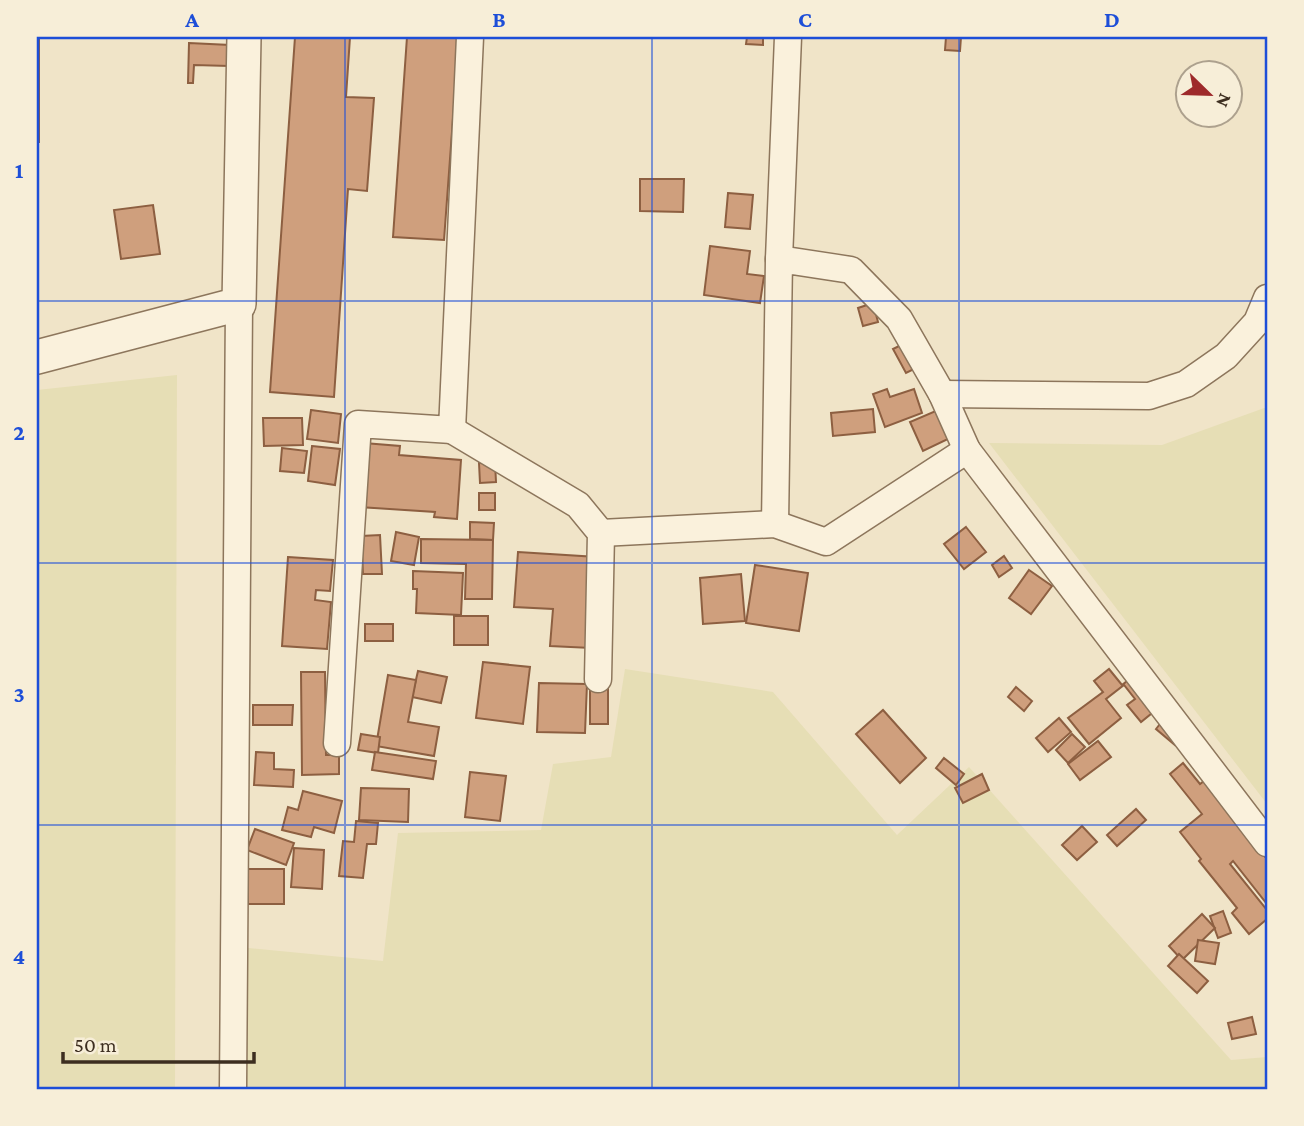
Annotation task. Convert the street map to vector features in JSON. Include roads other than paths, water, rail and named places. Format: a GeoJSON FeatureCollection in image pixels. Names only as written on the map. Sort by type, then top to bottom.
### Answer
{"type":"FeatureCollection","features":[{"type":"Feature","properties":{"kind":"street"},"geometry":{"type":"LineString","coordinates":[[233,1089],[239,304],[244,37]]}},
{"type":"Feature","properties":{"kind":"street"},"geometry":{"type":"LineString","coordinates":[[452,430],[470,37]]}},
{"type":"Feature","properties":{"kind":"street"},"geometry":{"type":"LineString","coordinates":[[775,524],[779,259],[788,37]]}},
{"type":"Feature","properties":{"kind":"street"},"geometry":{"type":"LineString","coordinates":[[779,259],[851,270],[899,319],[942,394],[967,450],[1267,843]]}},
{"type":"Feature","properties":{"kind":"street"},"geometry":{"type":"LineString","coordinates":[[942,394],[1149,396],[1186,384],[1226,356],[1257,322],[1267,298]]}},
{"type":"Feature","properties":{"kind":"street"},"geometry":{"type":"LineString","coordinates":[[37,357],[239,304]]}},
{"type":"Feature","properties":{"kind":"street"},"geometry":{"type":"LineString","coordinates":[[337,743],[358,424],[452,430],[578,505],[601,533],[598,679]]}},
{"type":"Feature","properties":{"kind":"street"},"geometry":{"type":"LineString","coordinates":[[601,533],[775,524],[826,542],[967,450]]}}]}
